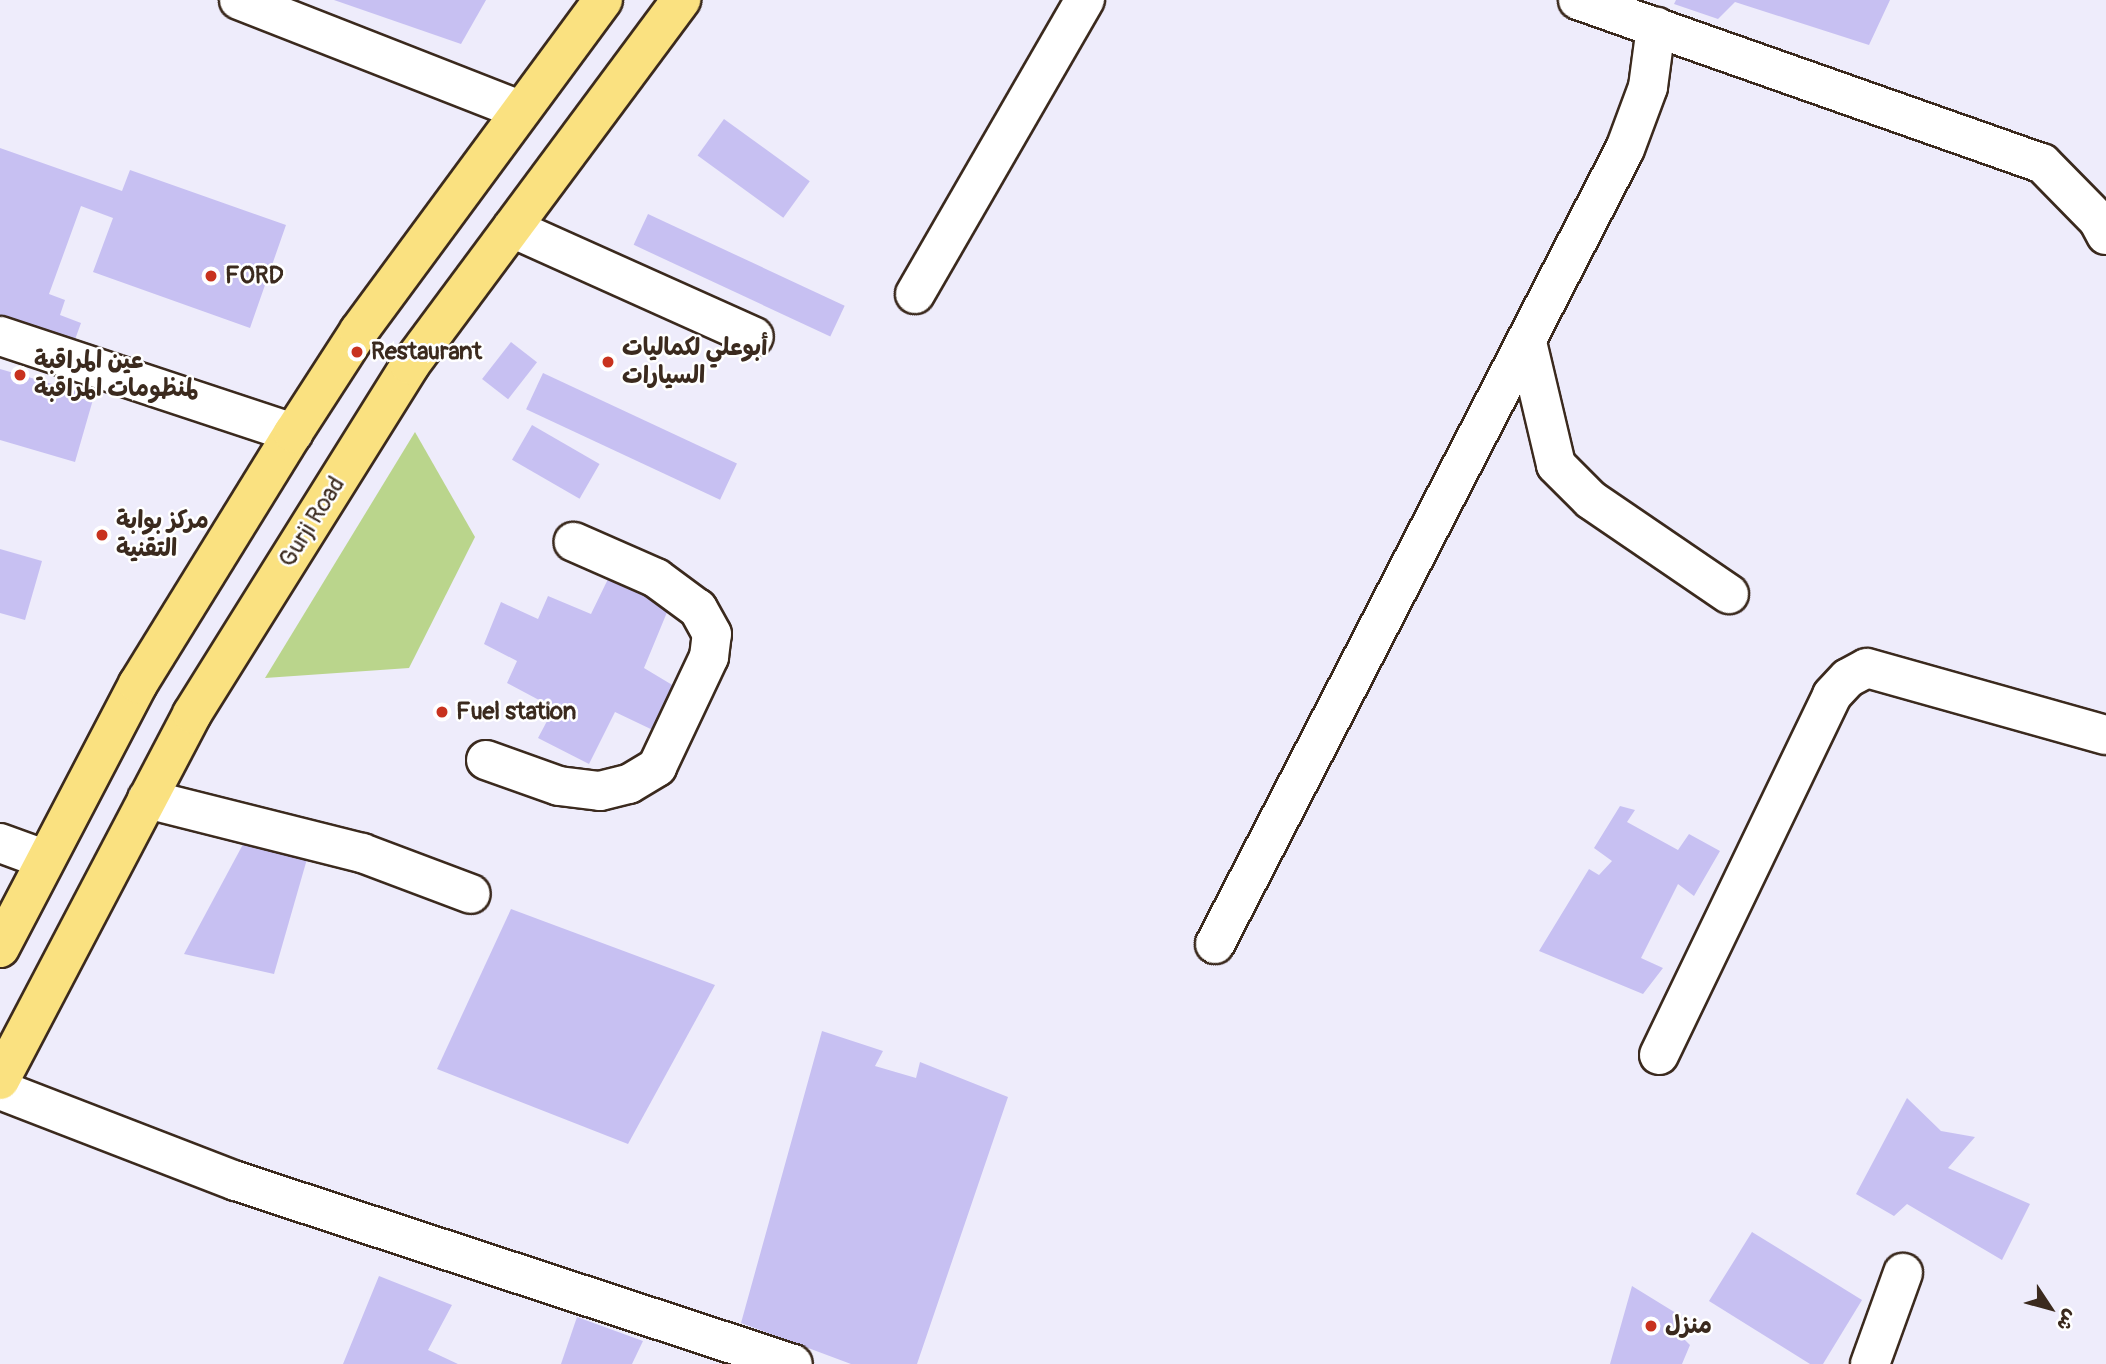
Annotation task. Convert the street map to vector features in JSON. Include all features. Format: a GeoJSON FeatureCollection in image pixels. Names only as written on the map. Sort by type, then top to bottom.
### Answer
{"type":"FeatureCollection","features":[{"type":"Feature","properties":{"kind":"highway"},"geometry":{"type":"LineString","coordinates":[[0,948],[44,859],[138,684],[293,433],[359,331],[603,0]]}},
{"type":"Feature","properties":{"kind":"highway","name":"Gurji Road"},"geometry":{"type":"LineString","coordinates":[[0,1080],[191,714],[410,365],[681,0]]}},
{"type":"Feature","properties":{"kind":"highway"},"geometry":{"type":"LineString","coordinates":[[359,331],[410,365]]}},
{"type":"Feature","properties":{"kind":"street"},"geometry":{"type":"LineString","coordinates":[[239,0],[520,110]]}},
{"type":"Feature","properties":{"kind":"street"},"geometry":{"type":"LineString","coordinates":[[915,294],[1085,0]]}},
{"type":"Feature","properties":{"kind":"street"},"geometry":{"type":"LineString","coordinates":[[1578,0],[2042,163],[2098,220],[2106,235]]}},
{"type":"Feature","properties":{"kind":"street"},"geometry":{"type":"LineString","coordinates":[[1214,944],[1625,149],[1648,87],[1656,27]]}},
{"type":"Feature","properties":{"kind":"street"},"geometry":{"type":"LineString","coordinates":[[512,228],[754,337]]}},
{"type":"Feature","properties":{"kind":"street"},"geometry":{"type":"LineString","coordinates":[[0,337],[293,433]]}},
{"type":"Feature","properties":{"kind":"street"},"geometry":{"type":"LineString","coordinates":[[1527,342],[1556,465],[1591,500],[1729,594]]}},
{"type":"Feature","properties":{"kind":"street"},"geometry":{"type":"LineString","coordinates":[[486,760],[559,786],[600,791],[629,784],[657,767],[709,657],[712,634],[698,609],[656,578],[574,542]]}},
{"type":"Feature","properties":{"kind":"street"},"geometry":{"type":"LineString","coordinates":[[1659,1055],[1832,695],[1848,678],[1867,668],[2106,735]]}},
{"type":"Feature","properties":{"kind":"street"},"geometry":{"type":"LineString","coordinates":[[147,799],[362,853],[471,894]]}},
{"type":"Feature","properties":{"kind":"street"},"geometry":{"type":"LineString","coordinates":[[0,843],[44,859]]}},
{"type":"Feature","properties":{"kind":"street"},"geometry":{"type":"LineString","coordinates":[[0,1090],[236,1181],[793,1364]]}},
{"type":"Feature","properties":{"kind":"street"},"geometry":{"type":"LineString","coordinates":[[1870,1364],[1903,1273]]}},
{"type":"Feature","properties":{"kind":"green space"},"geometry":{"type":"Polygon","coordinates":[[[415,432],[475,537],[409,668],[265,678],[415,432]]]}},
{"type":"Feature","properties":{"kind":"building"},"geometry":{"type":"Polygon","coordinates":[[[334,0],[486,0],[461,44],[334,0]]]}},
{"type":"Feature","properties":{"kind":"building"},"geometry":{"type":"Polygon","coordinates":[[[1676,0],[1890,0],[1869,45],[1735,2],[1718,19],[1674,4],[1676,0]]]}},
{"type":"Feature","properties":{"kind":"building"},"geometry":{"type":"Polygon","coordinates":[[[724,119],[810,181],[783,218],[698,155],[724,119]]]}},
{"type":"Feature","properties":{"kind":"building"},"geometry":{"type":"Polygon","coordinates":[[[0,148],[122,191],[130,170],[286,225],[250,328],[93,272],[113,218],[81,206],[49,294],[65,300],[60,315],[81,323],[69,356],[0,331],[0,148]]]}},
{"type":"Feature","properties":{"kind":"building"},"geometry":{"type":"Polygon","coordinates":[[[648,214],[845,306],[830,337],[634,245],[648,214]]]}},
{"type":"Feature","properties":{"kind":"building"},"geometry":{"type":"Polygon","coordinates":[[[511,342],[537,362],[508,399],[482,379],[511,342]]]}},
{"type":"Feature","properties":{"kind":"building"},"geometry":{"type":"Polygon","coordinates":[[[0,369],[94,396],[75,462],[0,440],[0,369]]]}},
{"type":"Feature","properties":{"kind":"building"},"geometry":{"type":"Polygon","coordinates":[[[543,373],[737,463],[720,500],[526,409],[543,373]]]}},
{"type":"Feature","properties":{"kind":"building"},"geometry":{"type":"Polygon","coordinates":[[[532,425],[600,464],[580,499],[512,460],[532,425]]]}},
{"type":"Feature","properties":{"kind":"building"},"geometry":{"type":"Polygon","coordinates":[[[0,549],[42,561],[25,620],[0,613],[0,549]]]}},
{"type":"Feature","properties":{"kind":"building"},"geometry":{"type":"Polygon","coordinates":[[[609,577],[670,605],[644,668],[679,689],[657,732],[615,712],[589,764],[538,738],[554,708],[507,683],[517,661],[484,644],[501,602],[538,619],[548,596],[591,614],[609,577]]]}},
{"type":"Feature","properties":{"kind":"building"},"geometry":{"type":"Polygon","coordinates":[[[1620,806],[1635,810],[1627,822],[1678,850],[1689,834],[1720,851],[1694,896],[1678,884],[1641,958],[1663,968],[1643,994],[1539,951],[1589,869],[1599,875],[1612,861],[1594,848],[1620,806]]]}},
{"type":"Feature","properties":{"kind":"building"},"geometry":{"type":"Polygon","coordinates":[[[248,835],[309,852],[274,974],[184,954],[248,835]]]}},
{"type":"Feature","properties":{"kind":"building"},"geometry":{"type":"Polygon","coordinates":[[[511,909],[715,985],[628,1144],[437,1069],[511,909]]]}},
{"type":"Feature","properties":{"kind":"building"},"geometry":{"type":"Polygon","coordinates":[[[822,1031],[883,1051],[875,1066],[916,1078],[920,1062],[1008,1097],[917,1364],[851,1364],[741,1323],[822,1031]]]}},
{"type":"Feature","properties":{"kind":"building"},"geometry":{"type":"Polygon","coordinates":[[[1907,1098],[1941,1131],[1975,1137],[1948,1168],[2030,1204],[2002,1260],[1907,1204],[1894,1216],[1856,1194],[1907,1098]]]}},
{"type":"Feature","properties":{"kind":"building"},"geometry":{"type":"Polygon","coordinates":[[[1752,1232],[1862,1300],[1823,1364],[1810,1364],[1709,1301],[1752,1232]]]}},
{"type":"Feature","properties":{"kind":"building"},"geometry":{"type":"Polygon","coordinates":[[[379,1276],[452,1305],[428,1350],[458,1364],[343,1364],[379,1276]]]}},
{"type":"Feature","properties":{"kind":"building","name":"منزل"},"geometry":{"type":"Polygon","coordinates":[[[1632,1286],[1684,1318],[1679,1334],[1690,1345],[1682,1364],[1610,1364],[1632,1286]]]}},
{"type":"Feature","properties":{"kind":"building"},"geometry":{"type":"Polygon","coordinates":[[[577,1317],[643,1341],[632,1364],[561,1364],[577,1317]]]}},
{"type":"Feature","properties":{"kind":"place","name":"FORD"},"geometry":{"type":"Point","coordinates":[211,276]}},
{"type":"Feature","properties":{"kind":"place","name":"Restaurant"},"geometry":{"type":"Point","coordinates":[357,352]}},
{"type":"Feature","properties":{"kind":"place","name":"أبوعلي لكماليات السيارات"},"geometry":{"type":"Point","coordinates":[608,362]}},
{"type":"Feature","properties":{"kind":"place","name":"عين المراقبة لمنظومات المراقبة"},"geometry":{"type":"Point","coordinates":[20,375]}},
{"type":"Feature","properties":{"kind":"place","name":"مركز بوابة التقنية"},"geometry":{"type":"Point","coordinates":[102,535]}},
{"type":"Feature","properties":{"kind":"place","name":"Fuel station"},"geometry":{"type":"Point","coordinates":[442,712]}},
{"type":"Feature","properties":{"kind":"place","name":"منزل"},"geometry":{"type":"Point","coordinates":[1651,1326]}}]}
